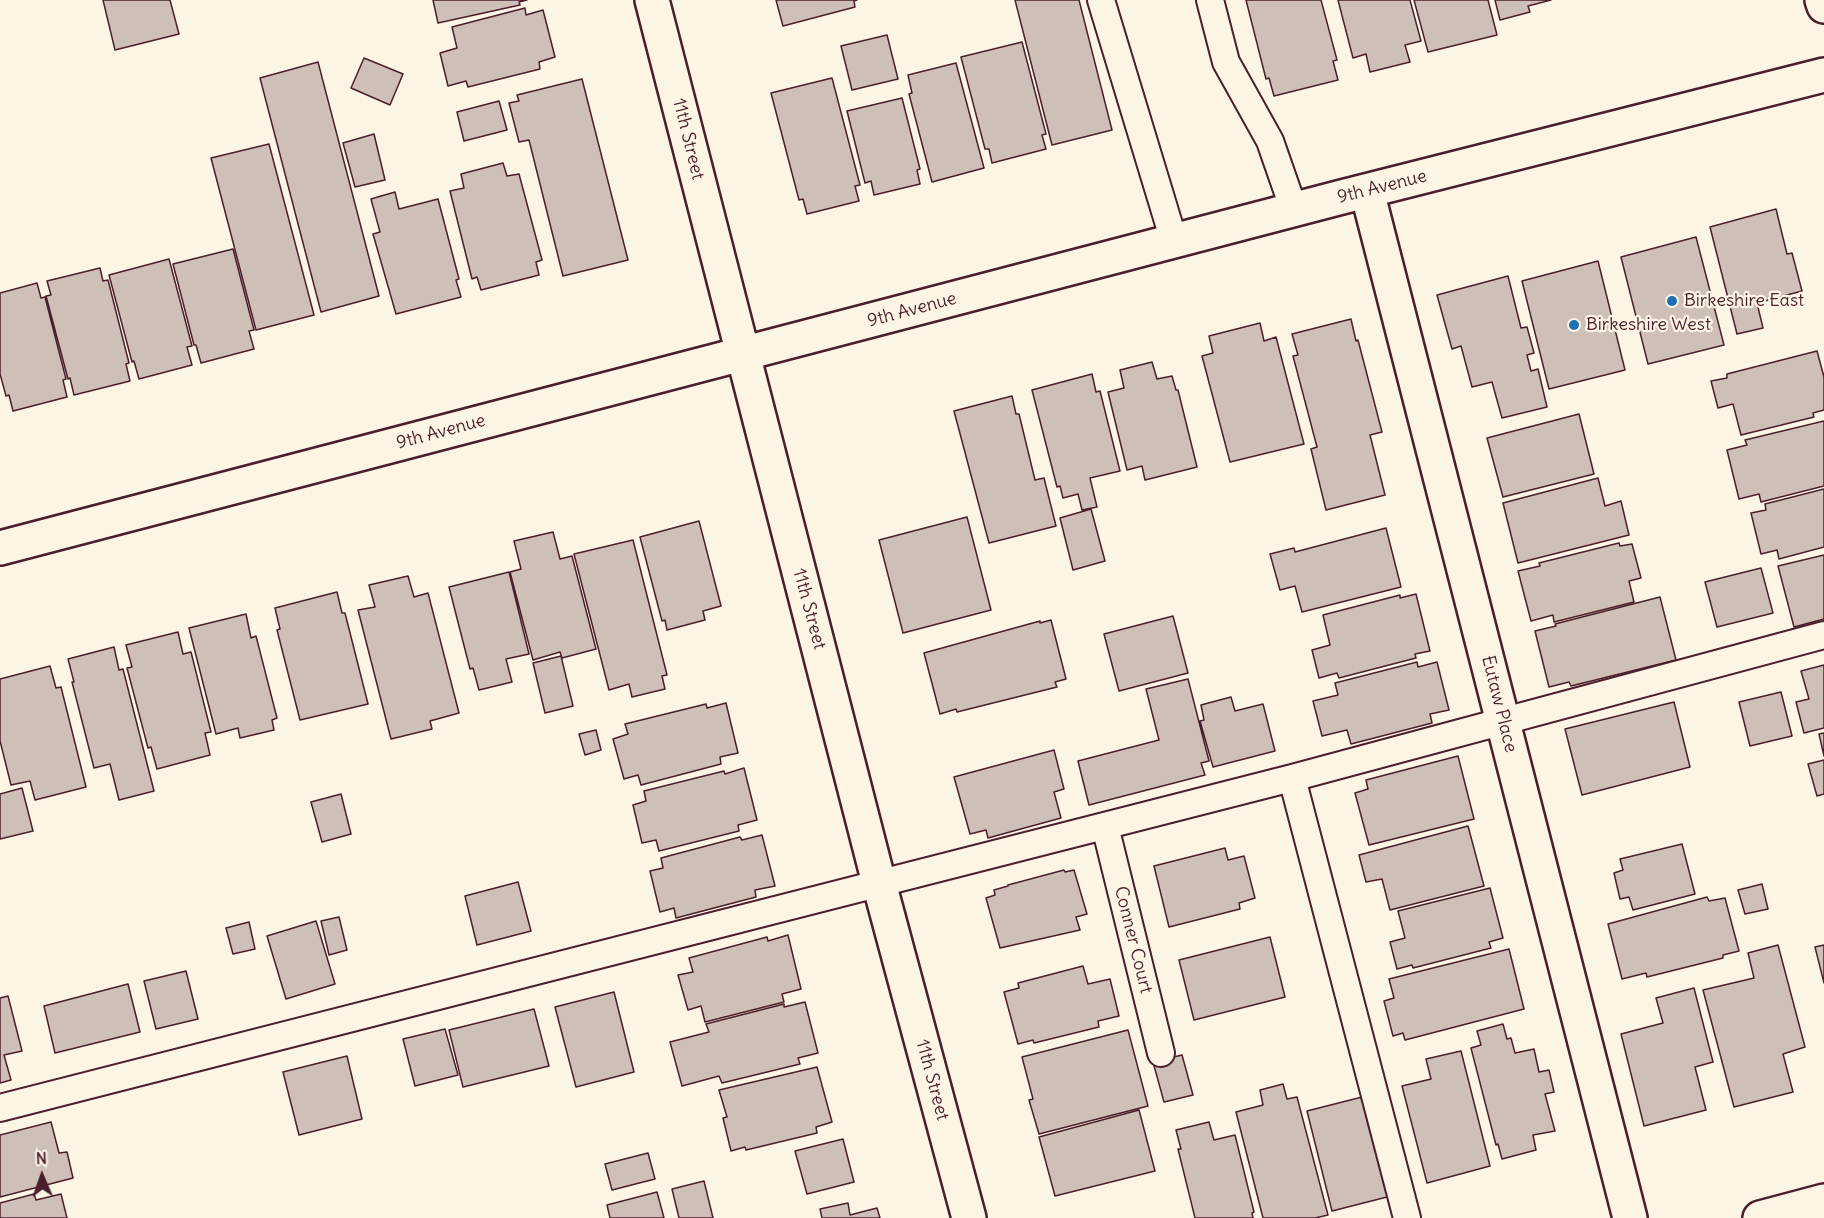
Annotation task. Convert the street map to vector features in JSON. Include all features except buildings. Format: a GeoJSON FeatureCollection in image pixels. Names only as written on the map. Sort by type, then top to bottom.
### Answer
{"type":"FeatureCollection","features":[{"type":"Feature","properties":{"kind":"street","name":"11th Street"},"geometry":{"type":"LineString","coordinates":[[652,0],[879,883],[969,1218]]}},
{"type":"Feature","properties":{"kind":"street"},"geometry":{"type":"LineString","coordinates":[[1822,0],[1824,6]]}},
{"type":"Feature","properties":{"kind":"street","name":"9th Avenue"},"geometry":{"type":"LineString","coordinates":[[0,548],[1174,241],[1824,75]]}},
{"type":"Feature","properties":{"kind":"street","name":"Eutaw Place"},"geometry":{"type":"LineString","coordinates":[[1367,191],[1628,1211]]}},
{"type":"Feature","properties":{"kind":"street"},"geometry":{"type":"LineString","coordinates":[[1760,1218],[1824,1201]]}},
{"type":"Feature","properties":{"kind":"lane"},"geometry":{"type":"LineString","coordinates":[[1101,0],[1174,241]]}},
{"type":"Feature","properties":{"kind":"lane"},"geometry":{"type":"LineString","coordinates":[[1210,0],[1226,62],[1269,141],[1294,210]]}},
{"type":"Feature","properties":{"kind":"lane"},"geometry":{"type":"LineString","coordinates":[[0,1108],[1292,778],[1824,635]]}},
{"type":"Feature","properties":{"kind":"lane"},"geometry":{"type":"LineString","coordinates":[[1292,778],[1407,1218]]}},
{"type":"Feature","properties":{"kind":"lane","name":"Conner Court"},"geometry":{"type":"LineString","coordinates":[[1105,826],[1161,1053]]}},
{"type":"Feature","properties":{"kind":"place","name":"Birkeshire East"},"geometry":{"type":"Point","coordinates":[1672,301]}},
{"type":"Feature","properties":{"kind":"place","name":"Birkeshire West"},"geometry":{"type":"Point","coordinates":[1574,325]}}]}
